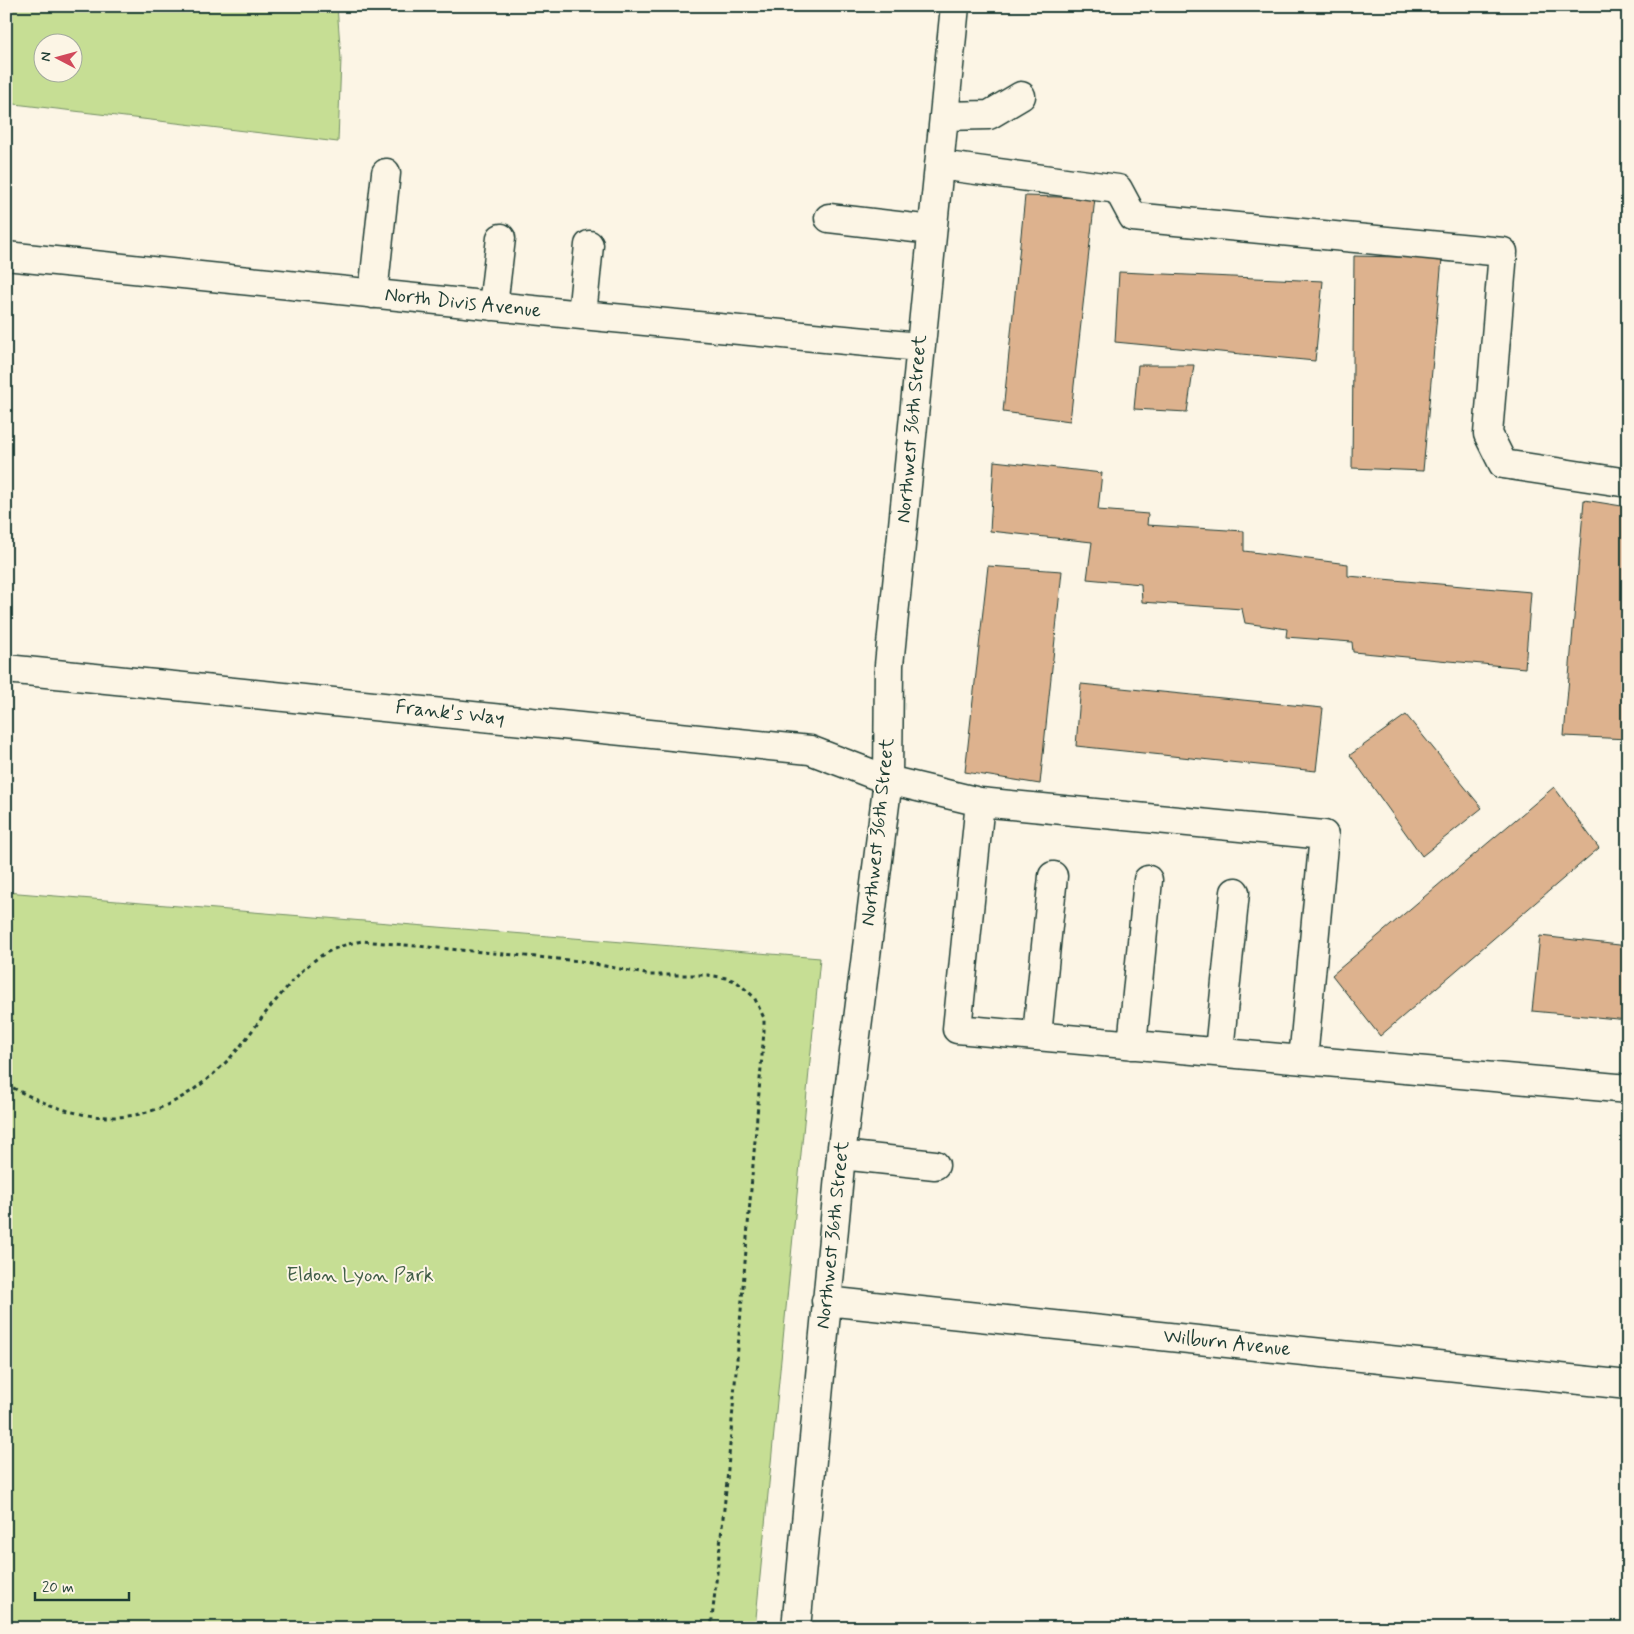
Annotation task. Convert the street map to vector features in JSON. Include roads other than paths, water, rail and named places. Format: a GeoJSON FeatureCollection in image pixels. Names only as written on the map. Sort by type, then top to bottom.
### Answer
{"type":"FeatureCollection","features":[{"type":"Feature","properties":{"kind":"street","name":"Northwest 36th Street"},"geometry":{"type":"LineString","coordinates":[[796,1628],[841,1155],[888,780],[889,666],[955,6]]}},
{"type":"Feature","properties":{"kind":"street"},"geometry":{"type":"LineString","coordinates":[[944,116],[989,114],[1021,96]]}},
{"type":"Feature","properties":{"kind":"street"},"geometry":{"type":"LineString","coordinates":[[939,165],[1118,189],[1133,217],[1504,252],[1488,434],[1503,464],[1628,482]]}},
{"type":"Feature","properties":{"kind":"street"},"geometry":{"type":"LineString","coordinates":[[373,294],[386,173]]}},
{"type":"Feature","properties":{"kind":"street"},"geometry":{"type":"LineString","coordinates":[[829,218],[932,230]]}},
{"type":"Feature","properties":{"kind":"street"},"geometry":{"type":"LineString","coordinates":[[494,306],[501,238]]}},
{"type":"Feature","properties":{"kind":"street"},"geometry":{"type":"LineString","coordinates":[[582,315],[589,245]]}},
{"type":"Feature","properties":{"kind":"street","name":"North Divis Avenue"},"geometry":{"type":"LineString","coordinates":[[6,256],[582,315],[920,347]]}},
{"type":"Feature","properties":{"kind":"street","name":"Frank's Way"},"geometry":{"type":"LineString","coordinates":[[6,669],[810,750],[888,780],[980,802],[1324,836],[1303,1060]]}},
{"type":"Feature","properties":{"kind":"street"},"geometry":{"type":"LineString","coordinates":[[980,802],[957,1029],[1628,1089]]}},
{"type":"Feature","properties":{"kind":"street"},"geometry":{"type":"LineString","coordinates":[[1037,1035],[1053,876]]}},
{"type":"Feature","properties":{"kind":"street"},"geometry":{"type":"LineString","coordinates":[[1132,1045],[1148,880]]}},
{"type":"Feature","properties":{"kind":"street"},"geometry":{"type":"LineString","coordinates":[[1219,1051],[1235,892]]}},
{"type":"Feature","properties":{"kind":"street"},"geometry":{"type":"LineString","coordinates":[[841,1155],[935,1164]]}},
{"type":"Feature","properties":{"kind":"street","name":"Wilburn Avenue"},"geometry":{"type":"LineString","coordinates":[[826,1301],[1628,1385]]}},
{"type":"Feature","properties":{"kind":"park label","name":"Eldon Lyon Park"},"geometry":{"type":"Point","coordinates":[360,1275]}}]}
